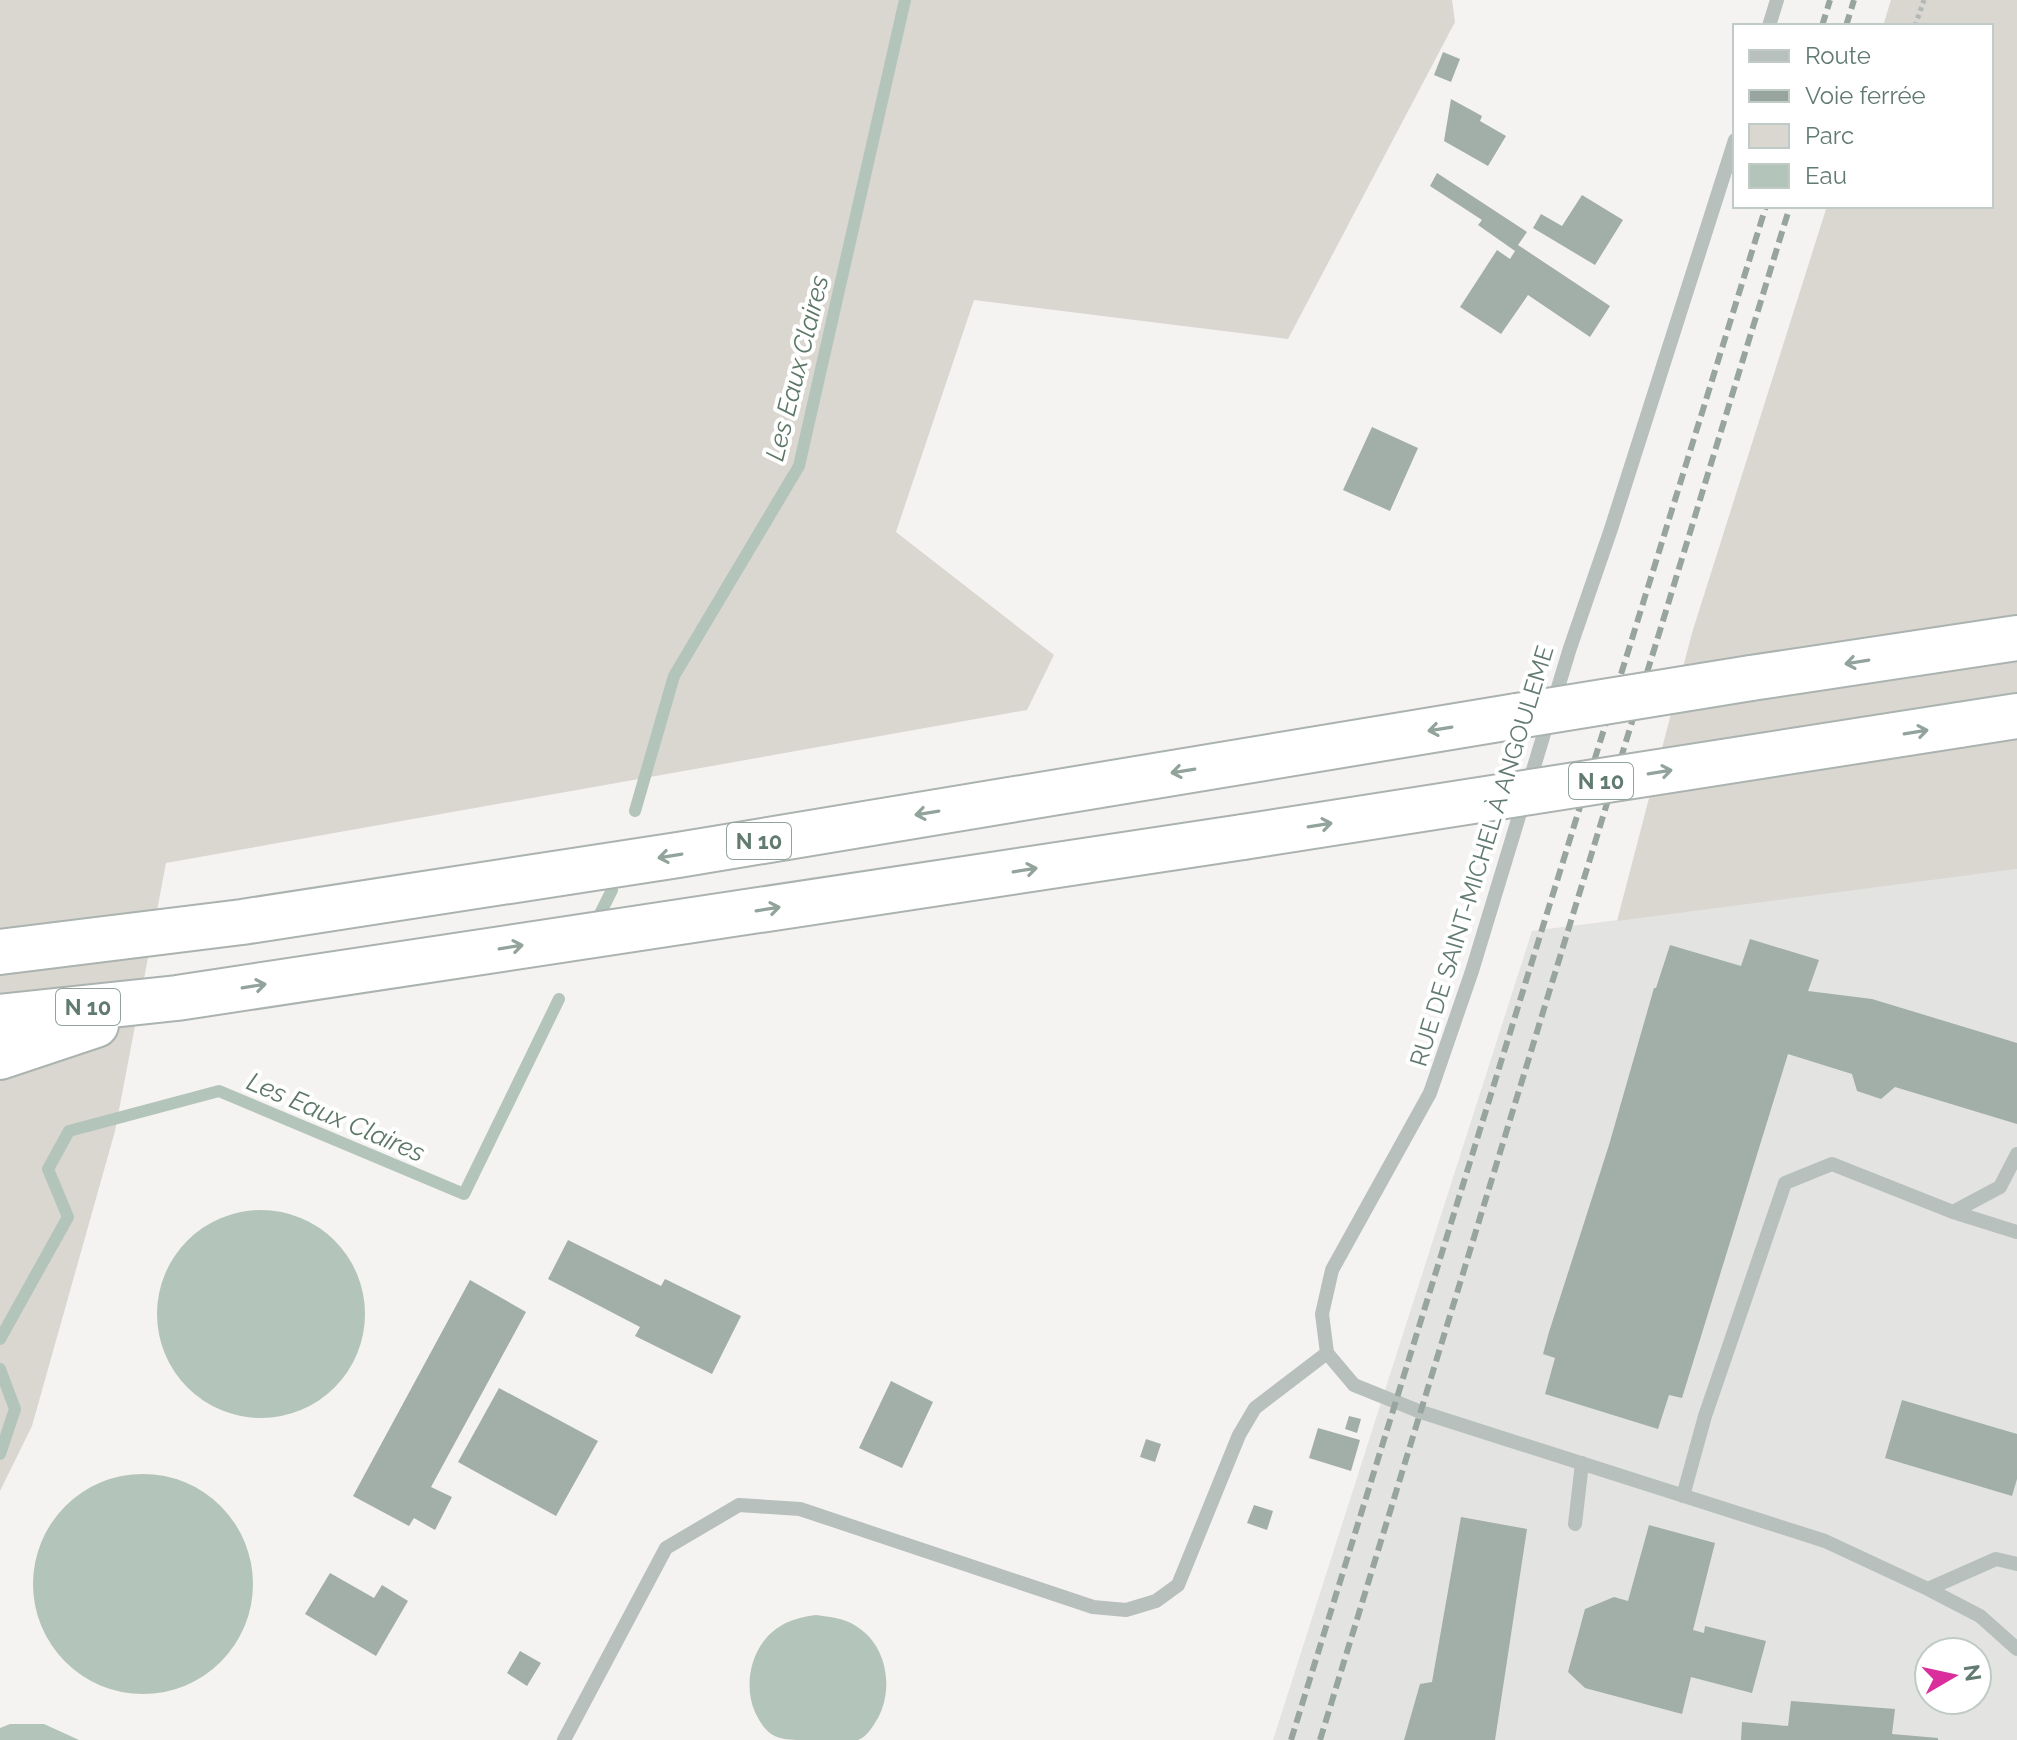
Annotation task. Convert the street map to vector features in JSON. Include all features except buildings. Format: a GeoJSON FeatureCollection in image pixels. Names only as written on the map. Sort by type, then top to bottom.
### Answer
{"type":"FeatureCollection","features":[{"type":"Feature","properties":{"kind":"highway","name":"N 10"},"geometry":{"type":"LineString","coordinates":[[0,952],[242,922],[678,855],[1751,678],[2017,638]]}},
{"type":"Feature","properties":{"kind":"highway","name":"N 10"},"geometry":{"type":"LineString","coordinates":[[0,1017],[177,998],[2017,716]]}},
{"type":"Feature","properties":{"kind":"highway"},"geometry":{"type":"LineString","coordinates":[[0,1057],[177,998]]}},
{"type":"Feature","properties":{"kind":"street"},"geometry":{"type":"LineString","coordinates":[[1770,24],[1777,0]]}},
{"type":"Feature","properties":{"kind":"street","name":"RUE DE SAINT-MICHEL À ANGOULEME"},"geometry":{"type":"LineString","coordinates":[[1327,1353],[1322,1314],[1332,1270],[1430,1093],[1472,971],[1570,648],[1626,484],[1733,146]]}},
{"type":"Feature","properties":{"kind":"street"},"geometry":{"type":"LineString","coordinates":[[1953,1212],[2000,1187],[2017,1154]]}},
{"type":"Feature","properties":{"kind":"street"},"geometry":{"type":"LineString","coordinates":[[1683,1496],[1705,1416],[1785,1183],[1832,1164],[1953,1212],[2017,1232]]}},
{"type":"Feature","properties":{"kind":"street"},"geometry":{"type":"LineString","coordinates":[[564,1740],[666,1548],[739,1505],[800,1509],[1093,1607],[1126,1610],[1156,1601],[1178,1585],[1239,1435],[1255,1408],[1327,1353],[1354,1385],[1421,1412],[1825,1541],[1980,1616],[2017,1649]]}},
{"type":"Feature","properties":{"kind":"street"},"geometry":{"type":"LineString","coordinates":[[1575,1524],[1582,1463]]}},
{"type":"Feature","properties":{"kind":"street"},"geometry":{"type":"LineString","coordinates":[[1928,1589],[1996,1559],[2017,1564]]}},
{"type":"Feature","properties":{"kind":"path"},"geometry":{"type":"LineString","coordinates":[[1916,24],[1924,0]]}},
{"type":"Feature","properties":{"kind":"shaded area"},"geometry":{"type":"Polygon","coordinates":[[[2017,869],[2017,1740],[1273,1740],[1532,931],[2017,869]]]}},
{"type":"Feature","properties":{"kind":"green space"},"geometry":{"type":"Polygon","coordinates":[[[0,0],[1452,0],[1455,22],[1288,339],[974,300],[896,532],[1054,655],[1027,710],[166,863],[115,1131],[32,1426],[0,1491],[0,0]]]}},
{"type":"Feature","properties":{"kind":"green space"},"geometry":{"type":"Polygon","coordinates":[[[1891,0],[2017,0],[2017,869],[1617,921],[1692,633],[1826,208],[1993,208],[1993,24],[1884,24],[1891,0]]]}},
{"type":"Feature","properties":{"kind":"water"},"geometry":{"type":"Polygon","coordinates":[[[261,1210],[301,1218],[335,1240],[357,1274],[365,1314],[357,1354],[335,1388],[301,1410],[261,1418],[221,1410],[187,1388],[165,1354],[157,1314],[165,1274],[187,1240],[221,1218],[261,1210]]]}},
{"type":"Feature","properties":{"kind":"water"},"geometry":{"type":"Polygon","coordinates":[[[143,1474],[164,1476],[185,1483],[221,1506],[244,1542],[251,1563],[251,1605],[244,1626],[221,1662],[185,1685],[164,1692],[143,1694],[122,1692],[101,1685],[65,1662],[42,1626],[35,1605],[33,1584],[35,1563],[42,1542],[65,1506],[101,1483],[122,1476],[143,1474]]]}},
{"type":"Feature","properties":{"kind":"water"},"geometry":{"type":"Polygon","coordinates":[[[816,1615],[856,1626],[867,1634],[881,1656],[886,1681],[883,1706],[870,1731],[858,1740],[783,1739],[765,1728],[751,1701],[750,1679],[760,1646],[785,1623],[816,1615]]]}},
{"type":"Feature","properties":{"kind":"water"},"geometry":{"type":"Polygon","coordinates":[[[10,1724],[44,1724],[79,1740],[0,1740],[0,1728],[10,1724]]]}},
{"type":"Feature","properties":{"kind":"waterway","name":"Les Eaux Claires"},"geometry":{"type":"LineString","coordinates":[[635,811],[674,676],[799,466],[905,0]]}},
{"type":"Feature","properties":{"kind":"waterway","name":"Les Eaux Claires"},"geometry":{"type":"LineString","coordinates":[[600,914],[612,890]]}},
{"type":"Feature","properties":{"kind":"waterway","name":"Les Eaux Claires"},"geometry":{"type":"LineString","coordinates":[[0,1339],[68,1217],[48,1169],[69,1131],[219,1091],[464,1194],[559,999]]}},
{"type":"Feature","properties":{"kind":"waterway","name":"Les Eaux Claires"},"geometry":{"type":"LineString","coordinates":[[0,1369],[15,1409],[0,1454]]}},
{"type":"Feature","properties":{"kind":"railway"},"geometry":{"type":"LineString","coordinates":[[1823,24],[1830,0]]}},
{"type":"Feature","properties":{"kind":"railway"},"geometry":{"type":"LineString","coordinates":[[1847,24],[1854,0]]}},
{"type":"Feature","properties":{"kind":"railway"},"geometry":{"type":"LineString","coordinates":[[1291,1740],[1765,208]]}},
{"type":"Feature","properties":{"kind":"railway"},"geometry":{"type":"LineString","coordinates":[[1320,1740],[1789,208]]}}]}
